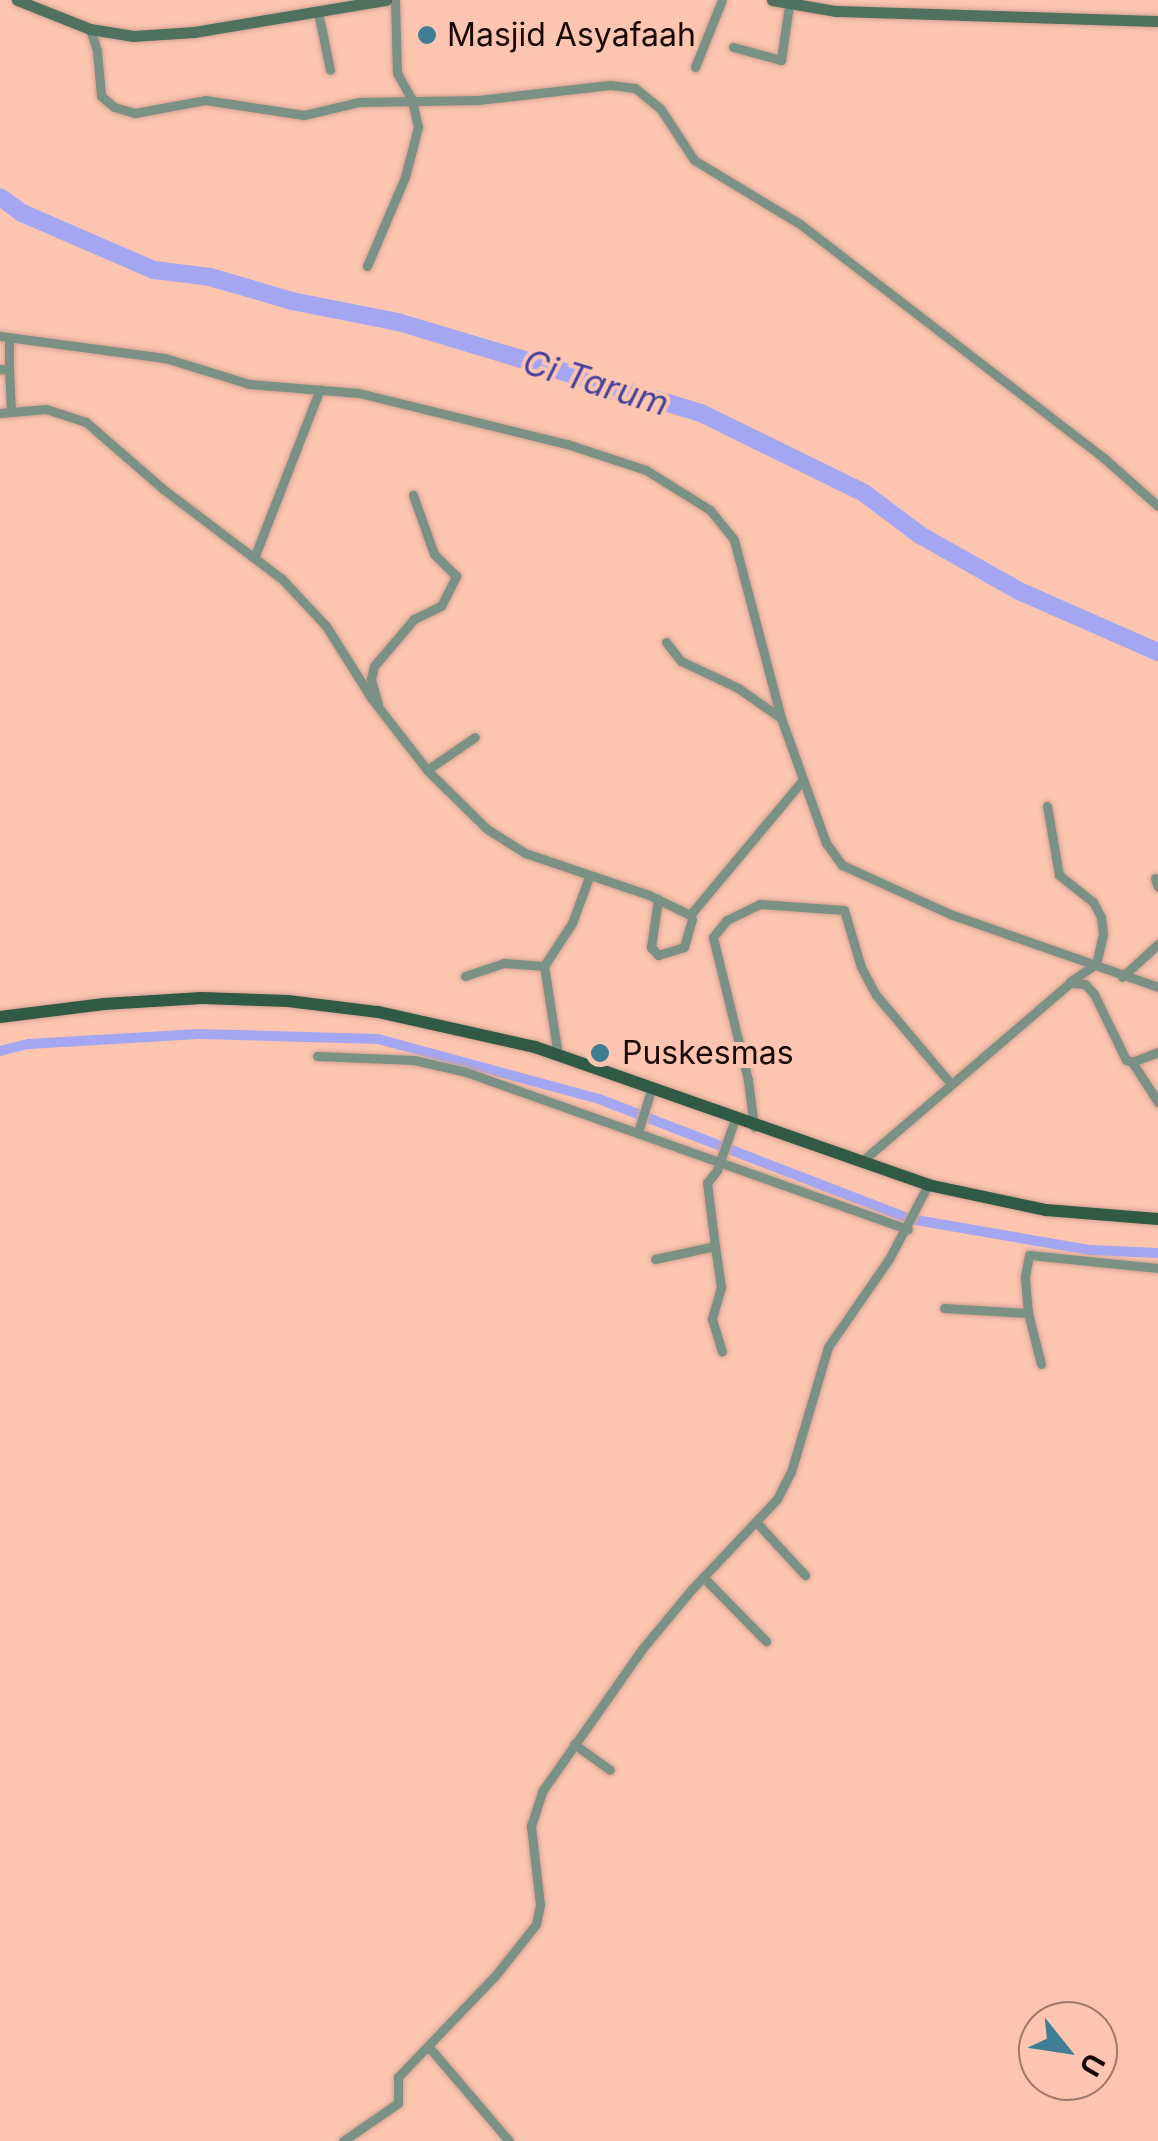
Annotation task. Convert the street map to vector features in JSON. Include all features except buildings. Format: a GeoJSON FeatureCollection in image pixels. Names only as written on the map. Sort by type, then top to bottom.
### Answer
{"type":"FeatureCollection","features":[{"type":"Feature","properties":{"kind":"main road"},"geometry":{"type":"LineString","coordinates":[[21,1],[119,36],[194,32],[315,8],[386,0]]}},
{"type":"Feature","properties":{"kind":"main road"},"geometry":{"type":"LineString","coordinates":[[772,0],[789,5],[983,19],[1158,22]]}},
{"type":"Feature","properties":{"kind":"main road"},"geometry":{"type":"LineString","coordinates":[[0,1017],[160,1000],[288,1001],[433,1022],[558,1055],[734,1124],[861,1162],[925,1191],[1046,1210],[1158,1219]]}},
{"type":"Feature","properties":{"kind":"street"},"geometry":{"type":"LineString","coordinates":[[367,266],[418,127],[397,73],[395,0]]}},
{"type":"Feature","properties":{"kind":"street"},"geometry":{"type":"LineString","coordinates":[[695,67],[722,0]]}},
{"type":"Feature","properties":{"kind":"street"},"geometry":{"type":"LineString","coordinates":[[733,47],[782,60],[789,5]]}},
{"type":"Feature","properties":{"kind":"street"},"geometry":{"type":"LineString","coordinates":[[315,8],[330,70]]}},
{"type":"Feature","properties":{"kind":"street"},"geometry":{"type":"LineString","coordinates":[[90,28],[97,51],[100,96],[126,110],[151,112],[205,100],[227,100],[304,115],[374,102],[478,100],[610,85],[642,91],[660,108],[694,160],[800,224],[1104,458],[1158,506]]}},
{"type":"Feature","properties":{"kind":"street"},"geometry":{"type":"LineString","coordinates":[[754,1127],[748,1080],[714,934],[658,899],[588,877],[499,838],[427,770],[378,707],[314,610],[254,558],[131,463],[86,422],[46,409],[6,412],[5,336],[165,358],[230,381],[392,400],[624,460],[710,510],[734,540],[781,718],[803,780],[826,843],[853,872],[1094,968],[1158,987]]}},
{"type":"Feature","properties":{"kind":"street"},"geometry":{"type":"LineString","coordinates":[[254,558],[320,389]]}},
{"type":"Feature","properties":{"kind":"street"},"geometry":{"type":"LineString","coordinates":[[378,707],[371,680],[374,666],[414,619],[441,606],[456,576],[434,554],[412,494]]}},
{"type":"Feature","properties":{"kind":"street"},"geometry":{"type":"LineString","coordinates":[[666,642],[680,661],[738,688],[781,718]]}},
{"type":"Feature","properties":{"kind":"street"},"geometry":{"type":"LineString","coordinates":[[351,668],[374,666]]}},
{"type":"Feature","properties":{"kind":"street"},"geometry":{"type":"LineString","coordinates":[[427,770],[476,737]]}},
{"type":"Feature","properties":{"kind":"street"},"geometry":{"type":"LineString","coordinates":[[658,899],[651,948],[658,955],[684,947],[691,917],[803,780]]}},
{"type":"Feature","properties":{"kind":"street"},"geometry":{"type":"LineString","coordinates":[[861,1162],[1066,984],[1094,968],[1103,934],[1101,917],[1093,902],[1059,875],[1048,806]]}},
{"type":"Feature","properties":{"kind":"street"},"geometry":{"type":"LineString","coordinates":[[558,1055],[544,966],[572,923],[588,877]]}},
{"type":"Feature","properties":{"kind":"street"},"geometry":{"type":"LineString","coordinates":[[714,934],[727,920],[760,904],[842,908],[861,967],[876,996],[950,1083]]}},
{"type":"Feature","properties":{"kind":"street"},"geometry":{"type":"LineString","coordinates":[[1122,977],[1157,946]]}},
{"type":"Feature","properties":{"kind":"street"},"geometry":{"type":"LineString","coordinates":[[464,976],[504,962],[544,966]]}},
{"type":"Feature","properties":{"kind":"street"},"geometry":{"type":"LineString","coordinates":[[1066,984],[1085,984],[1119,1049],[1158,1102]]}},
{"type":"Feature","properties":{"kind":"street"},"geometry":{"type":"LineString","coordinates":[[1132,1062],[1158,1052]]}},
{"type":"Feature","properties":{"kind":"street"},"geometry":{"type":"LineString","coordinates":[[316,1056],[437,1064],[639,1128],[909,1227]]}},
{"type":"Feature","properties":{"kind":"street"},"geometry":{"type":"LineString","coordinates":[[639,1128],[650,1093]]}},
{"type":"Feature","properties":{"kind":"street"},"geometry":{"type":"LineString","coordinates":[[722,1352],[712,1319],[722,1287],[706,1184],[721,1160],[734,1124]]}},
{"type":"Feature","properties":{"kind":"street"},"geometry":{"type":"LineString","coordinates":[[343,2141],[398,2103],[398,2077],[496,1976],[536,1924],[540,1905],[532,1816],[543,1790],[642,1650],[703,1577],[757,1524],[791,1472],[828,1347],[909,1227],[925,1191]]}},
{"type":"Feature","properties":{"kind":"street"},"geometry":{"type":"LineString","coordinates":[[655,1259],[715,1246]]}},
{"type":"Feature","properties":{"kind":"street"},"geometry":{"type":"LineString","coordinates":[[1041,1364],[1028,1313],[1025,1276],[1031,1254],[1158,1268]]}},
{"type":"Feature","properties":{"kind":"street"},"geometry":{"type":"LineString","coordinates":[[944,1308],[1028,1313]]}},
{"type":"Feature","properties":{"kind":"street"},"geometry":{"type":"LineString","coordinates":[[757,1524],[805,1575]]}},
{"type":"Feature","properties":{"kind":"street"},"geometry":{"type":"LineString","coordinates":[[703,1577],[766,1641]]}},
{"type":"Feature","properties":{"kind":"street"},"geometry":{"type":"LineString","coordinates":[[574,1744],[610,1770]]}},
{"type":"Feature","properties":{"kind":"street"},"geometry":{"type":"LineString","coordinates":[[428,2046],[509,2141]]}},
{"type":"Feature","properties":{"kind":"waterway","name":"Ci Tarum"},"geometry":{"type":"LineString","coordinates":[[0,197],[22,213],[154,270],[210,277],[292,301],[398,322],[701,413],[864,493],[920,535],[1019,591],[1158,652]]}},
{"type":"Feature","properties":{"kind":"waterway"},"geometry":{"type":"LineString","coordinates":[[0,1051],[29,1044],[199,1034],[378,1039],[599,1099],[910,1219],[1090,1250],[1158,1253]]}},
{"type":"Feature","properties":{"kind":"place","name":"Masjid Asyafaah"},"geometry":{"type":"Point","coordinates":[427,35]}},
{"type":"Feature","properties":{"kind":"place","name":"Puskesmas"},"geometry":{"type":"Point","coordinates":[600,1053]}}]}
